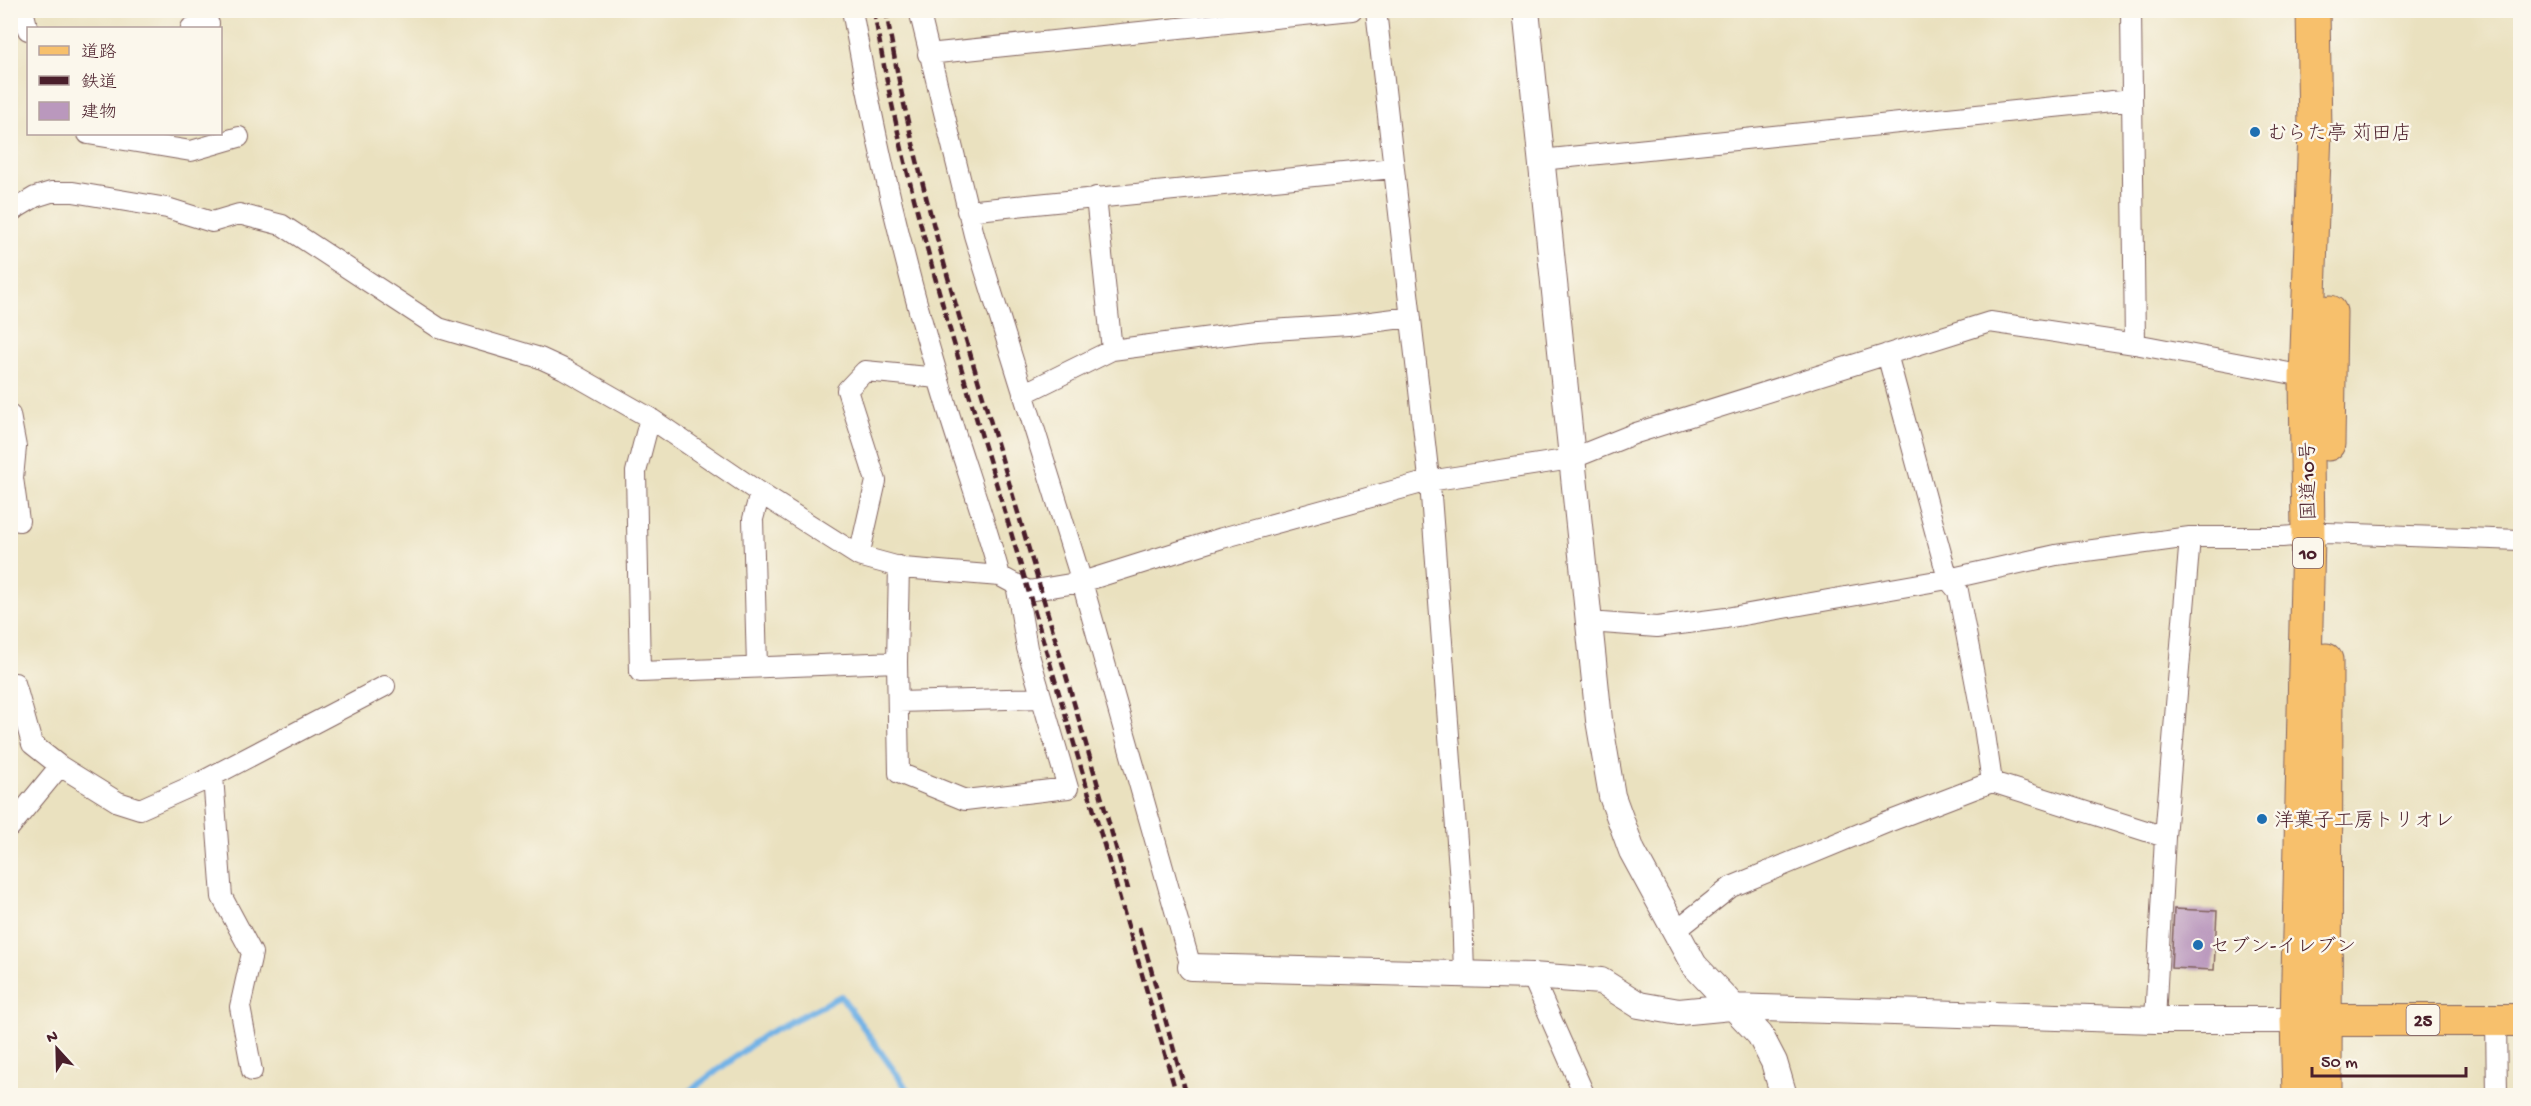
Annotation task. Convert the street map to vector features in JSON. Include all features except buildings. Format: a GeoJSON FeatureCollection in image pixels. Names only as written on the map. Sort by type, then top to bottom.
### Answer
{"type":"FeatureCollection","features":[{"type":"Feature","properties":{"kind":"highway","name":"国道10号"},"geometry":{"type":"LineString","coordinates":[[2299,1095],[2312,1020],[2318,379],[2313,10]]}},
{"type":"Feature","properties":{"kind":"highway","name":"国道10号"},"geometry":{"type":"LineString","coordinates":[[2318,379],[2330,10]]}},
{"type":"Feature","properties":{"kind":"highway","name":"国道10号"},"geometry":{"type":"LineString","coordinates":[[2312,1020],[2325,1095]]}},
{"type":"Feature","properties":{"kind":"main road","name":"25"},"geometry":{"type":"LineString","coordinates":[[2312,1020],[2508,1020]]}},
{"type":"Feature","properties":{"kind":"street"},"geometry":{"type":"LineString","coordinates":[[23,10],[27,27]]}},
{"type":"Feature","properties":{"kind":"street"},"geometry":{"type":"LineString","coordinates":[[852,10],[878,143],[904,254],[938,378],[1008,580],[1068,788],[965,800],[899,773],[897,662],[899,567]]}},
{"type":"Feature","properties":{"kind":"street"},"geometry":{"type":"LineString","coordinates":[[919,10],[967,211],[1082,582],[1191,967],[1532,976],[1601,981],[1639,1005],[1679,1012],[1731,1007],[2155,1020],[2312,1020]]}},
{"type":"Feature","properties":{"kind":"street"},"geometry":{"type":"LineString","coordinates":[[928,54],[1352,10]]}},
{"type":"Feature","properties":{"kind":"street"},"geometry":{"type":"LineString","coordinates":[[1376,10],[1429,481],[1462,908],[1464,974]]}},
{"type":"Feature","properties":{"kind":"street"},"geometry":{"type":"LineString","coordinates":[[1526,10],[1588,622],[1599,720],[1612,796],[1632,851],[1674,932],[1694,965],[1731,1007],[1760,1035],[1774,1062],[1784,1095]]}},
{"type":"Feature","properties":{"kind":"street"},"geometry":{"type":"LineString","coordinates":[[2131,10],[2135,344]]}},
{"type":"Feature","properties":{"kind":"street"},"geometry":{"type":"LineString","coordinates":[[1541,160],[2132,99]]}},
{"type":"Feature","properties":{"kind":"street"},"geometry":{"type":"LineString","coordinates":[[94,135],[191,151],[239,137]]}},
{"type":"Feature","properties":{"kind":"street"},"geometry":{"type":"LineString","coordinates":[[967,211],[1393,168]]}},
{"type":"Feature","properties":{"kind":"street"},"geometry":{"type":"LineString","coordinates":[[10,212],[35,197],[51,192],[73,192],[167,208],[212,222],[239,214],[282,225],[439,328],[540,358],[564,369],[650,418],[760,493],[859,556],[899,567],[1008,580],[1028,591],[1082,582],[1222,538],[1429,481],[1571,459],[1636,433],[1990,322],[2135,344],[2318,379]]}},
{"type":"Feature","properties":{"kind":"street"},"geometry":{"type":"LineString","coordinates":[[1096,197],[1112,350]]}},
{"type":"Feature","properties":{"kind":"street"},"geometry":{"type":"LineString","coordinates":[[1023,394],[1112,350],[1237,333],[1348,325],[1410,317]]}},
{"type":"Feature","properties":{"kind":"street"},"geometry":{"type":"LineString","coordinates":[[1887,354],[1948,579],[1958,591],[1992,782]]}},
{"type":"Feature","properties":{"kind":"street"},"geometry":{"type":"LineString","coordinates":[[859,556],[876,481],[846,390],[865,371],[938,378]]}},
{"type":"Feature","properties":{"kind":"street"},"geometry":{"type":"LineString","coordinates":[[10,415],[16,447],[13,478],[19,521]]}},
{"type":"Feature","properties":{"kind":"street"},"geometry":{"type":"LineString","coordinates":[[650,418],[636,472],[640,672],[897,662]]}},
{"type":"Feature","properties":{"kind":"street"},"geometry":{"type":"LineString","coordinates":[[757,667],[753,519],[760,493]]}},
{"type":"Feature","properties":{"kind":"street"},"geometry":{"type":"LineString","coordinates":[[1588,622],[1657,627],[1726,618],[1948,579],[2056,555],[2190,537],[2317,534],[2520,540]]}},
{"type":"Feature","properties":{"kind":"street"},"geometry":{"type":"LineString","coordinates":[[2155,1020],[2164,837],[2190,537]]}},
{"type":"Feature","properties":{"kind":"street"},"geometry":{"type":"LineString","coordinates":[[10,683],[15,683],[32,744],[60,766],[118,802],[140,809],[213,776],[385,686]]}},
{"type":"Feature","properties":{"kind":"street"},"geometry":{"type":"LineString","coordinates":[[898,702],[1041,698]]}},
{"type":"Feature","properties":{"kind":"street"},"geometry":{"type":"LineString","coordinates":[[10,827],[60,766]]}},
{"type":"Feature","properties":{"kind":"street"},"geometry":{"type":"LineString","coordinates":[[213,776],[222,897],[252,953],[240,1007],[252,1071]]}},
{"type":"Feature","properties":{"kind":"street"},"geometry":{"type":"LineString","coordinates":[[1674,932],[1731,887],[1992,782],[2164,837]]}},
{"type":"Feature","properties":{"kind":"street"},"geometry":{"type":"LineString","coordinates":[[1532,976],[1585,1095]]}},
{"type":"Feature","properties":{"kind":"street"},"geometry":{"type":"LineString","coordinates":[[2497,1095],[2508,1020]]}},
{"type":"Feature","properties":{"kind":"waterway"},"geometry":{"type":"LineString","coordinates":[[683,1096],[763,1036],[841,996],[912,1096]]}},
{"type":"Feature","properties":{"kind":"railway"},"geometry":{"type":"LineString","coordinates":[[874,10],[899,137],[931,262],[1177,1096]]}},
{"type":"Feature","properties":{"kind":"railway"},"geometry":{"type":"LineString","coordinates":[[886,10],[909,128],[939,245],[1128,889]]}},
{"type":"Feature","properties":{"kind":"railway"},"geometry":{"type":"LineString","coordinates":[[1139,927],[1187,1096]]}},
{"type":"Feature","properties":{"kind":"place","name":"むらた亭 苅田店"},"geometry":{"type":"Point","coordinates":[2255,132]}},
{"type":"Feature","properties":{"kind":"place","name":"洋菓子工房トリオレ"},"geometry":{"type":"Point","coordinates":[2262,819]}},
{"type":"Feature","properties":{"kind":"place","name":"セブン-イレブン"},"geometry":{"type":"Point","coordinates":[2198,945]}}]}
